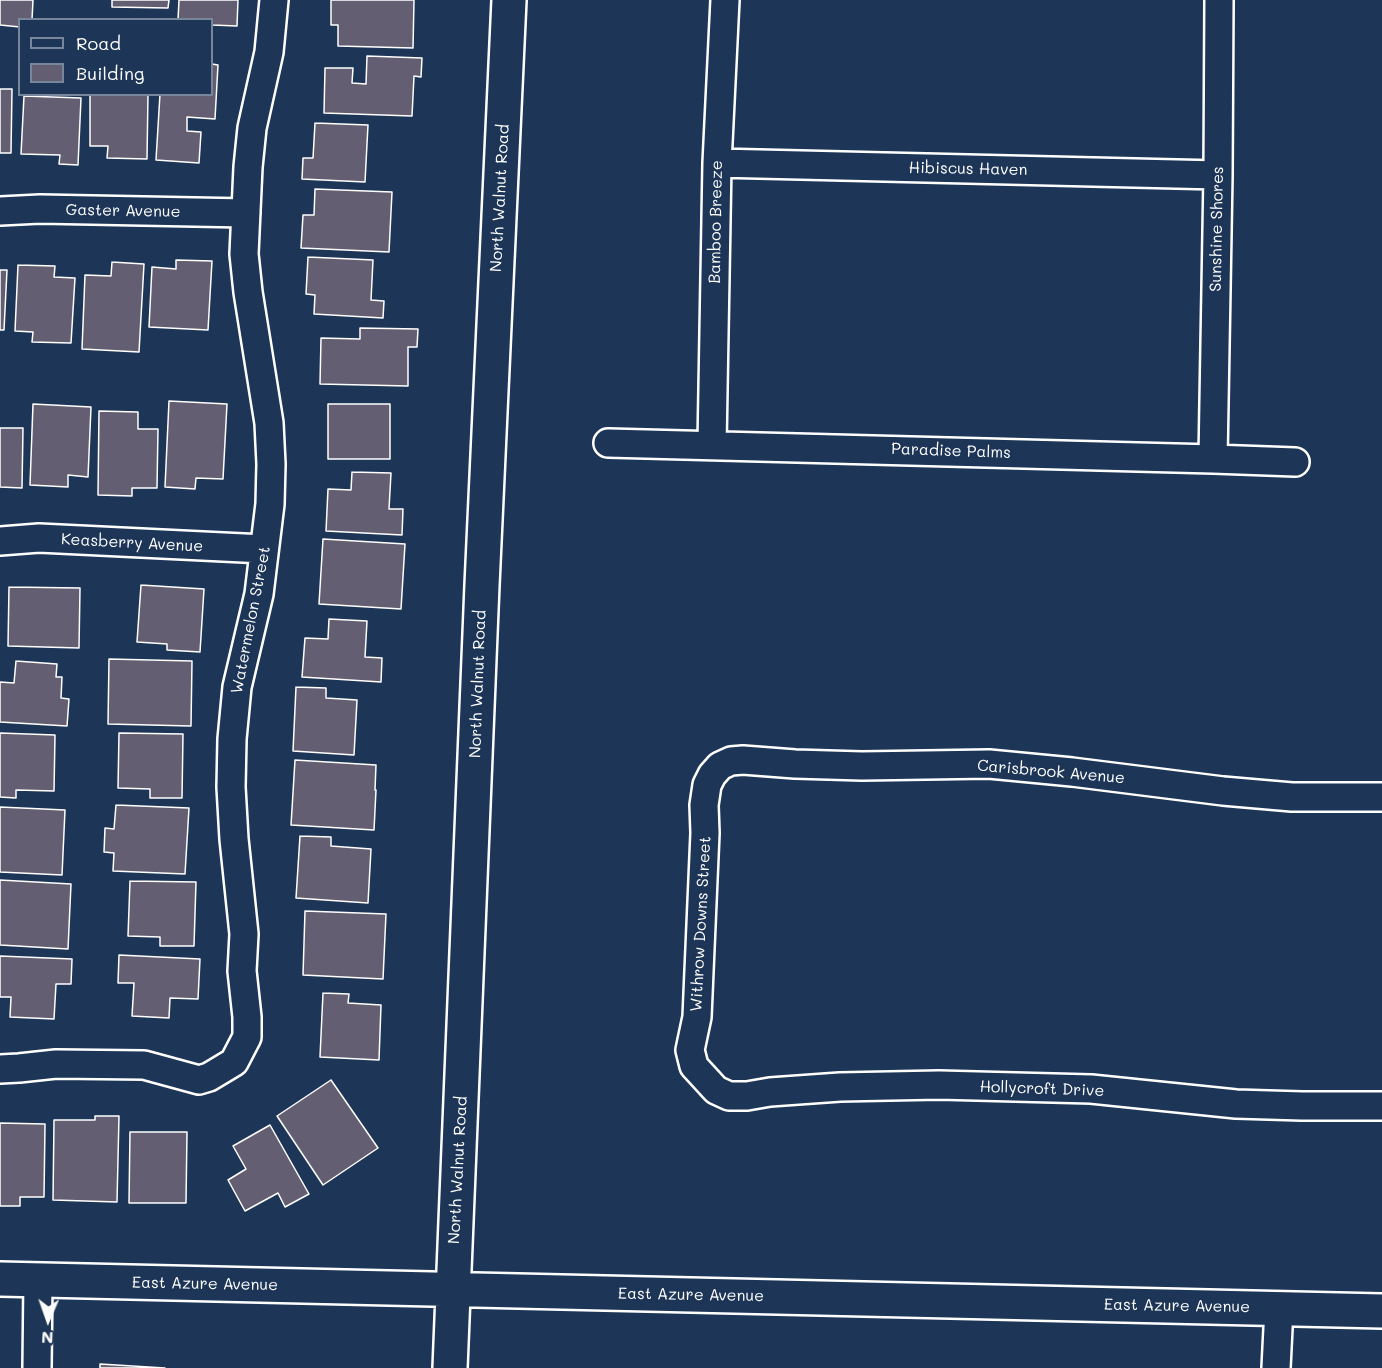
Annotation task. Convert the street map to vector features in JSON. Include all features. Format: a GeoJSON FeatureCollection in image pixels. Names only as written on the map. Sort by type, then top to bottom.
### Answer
{"type":"FeatureCollection","features":[{"type":"Feature","properties":{"kind":"street","name":"Watermelon Street"},"geometry":{"type":"LineString","coordinates":[[0,1069],[56,1064],[144,1065],[199,1080],[209,1077],[234,1062],[247,1037],[242,971],[244,934],[231,787],[232,739],[237,687],[259,594],[270,504],[269,423],[244,254],[252,128],[270,52],[274,0]]}},
{"type":"Feature","properties":{"kind":"street","name":"North Walnut Road"},"geometry":{"type":"LineString","coordinates":[[450,1368],[509,0]]}},
{"type":"Feature","properties":{"kind":"street","name":"Bamboo Breeze"},"geometry":{"type":"LineString","coordinates":[[711,445],[717,163],[725,0]]}},
{"type":"Feature","properties":{"kind":"street","name":"Sunshine Shores"},"geometry":{"type":"LineString","coordinates":[[1213,459],[1218,175],[1218,0]]}},
{"type":"Feature","properties":{"kind":"street","name":"Hibiscus Haven"},"geometry":{"type":"LineString","coordinates":[[717,163],[1218,175]]}},
{"type":"Feature","properties":{"kind":"street","name":"Gaster Avenue"},"geometry":{"type":"LineString","coordinates":[[0,210],[246,213]]}},
{"type":"Feature","properties":{"kind":"street","name":"Paradise Palms"},"geometry":{"type":"LineString","coordinates":[[608,443],[1295,462]]}},
{"type":"Feature","properties":{"kind":"street","name":"Keasberry Avenue"},"geometry":{"type":"LineString","coordinates":[[0,541],[39,538],[264,549]]}},
{"type":"Feature","properties":{"kind":"street","name":"Carisbrook Avenue"},"geometry":{"type":"LineString","coordinates":[[720,765],[743,760],[862,766],[989,764],[1292,797],[1382,797]]}},
{"type":"Feature","properties":{"kind":"street","name":"Withrow Downs Street"},"geometry":{"type":"LineString","coordinates":[[707,1081],[694,1066],[690,1050],[697,1017],[705,833],[704,805],[707,785],[720,765]]}},
{"type":"Feature","properties":{"kind":"street","name":"Hollycroft Drive"},"geometry":{"type":"LineString","coordinates":[[707,1081],[716,1090],[729,1096],[840,1087],[939,1085],[1091,1089],[1236,1104],[1382,1106]]}},
{"type":"Feature","properties":{"kind":"street","name":"East Azure Avenue"},"geometry":{"type":"LineString","coordinates":[[0,1279],[1382,1311]]}},
{"type":"Feature","properties":{"kind":"street"},"geometry":{"type":"LineString","coordinates":[[37,1368],[38,1280]]}},
{"type":"Feature","properties":{"kind":"street"},"geometry":{"type":"LineString","coordinates":[[1276,1368],[1278,1308]]}},
{"type":"Feature","properties":{"kind":"building"},"geometry":{"type":"Polygon","coordinates":[[[0,0],[33,0],[32,18],[18,18],[18,27],[0,25],[0,0]]]}},
{"type":"Feature","properties":{"kind":"building"},"geometry":{"type":"Polygon","coordinates":[[[112,0],[169,0],[168,8],[112,7],[112,0]]]}},
{"type":"Feature","properties":{"kind":"building"},"geometry":{"type":"Polygon","coordinates":[[[179,0],[238,0],[237,26],[213,25],[213,18],[178,18],[179,0]]]}},
{"type":"Feature","properties":{"kind":"building"},"geometry":{"type":"Polygon","coordinates":[[[331,0],[414,0],[413,48],[338,46],[338,25],[331,25],[331,0]]]}},
{"type":"Feature","properties":{"kind":"building"},"geometry":{"type":"Polygon","coordinates":[[[367,56],[422,58],[421,77],[414,76],[412,116],[324,113],[325,68],[353,68],[352,83],[366,84],[367,56]]]}},
{"type":"Feature","properties":{"kind":"building"},"geometry":{"type":"Polygon","coordinates":[[[213,64],[218,65],[215,119],[187,117],[187,131],[201,132],[199,163],[156,160],[160,96],[213,96],[213,64]]]}},
{"type":"Feature","properties":{"kind":"building"},"geometry":{"type":"Polygon","coordinates":[[[0,89],[12,89],[11,153],[0,153],[0,89]]]}},
{"type":"Feature","properties":{"kind":"building"},"geometry":{"type":"Polygon","coordinates":[[[24,96],[81,98],[78,165],[59,164],[60,155],[21,154],[24,96]]]}},
{"type":"Feature","properties":{"kind":"building"},"geometry":{"type":"Polygon","coordinates":[[[90,96],[148,96],[147,159],[107,158],[108,146],[90,146],[90,96]]]}},
{"type":"Feature","properties":{"kind":"building"},"geometry":{"type":"Polygon","coordinates":[[[315,123],[368,125],[365,182],[302,179],[303,158],[313,158],[315,123]]]}},
{"type":"Feature","properties":{"kind":"building"},"geometry":{"type":"Polygon","coordinates":[[[315,189],[392,192],[389,252],[301,248],[303,215],[314,215],[315,189]]]}},
{"type":"Feature","properties":{"kind":"building"},"geometry":{"type":"Polygon","coordinates":[[[308,257],[373,260],[371,300],[384,301],[383,318],[314,314],[315,295],[306,294],[308,257]]]}},
{"type":"Feature","properties":{"kind":"building"},"geometry":{"type":"Polygon","coordinates":[[[176,260],[212,261],[208,330],[149,327],[152,267],[176,269],[176,260]]]}},
{"type":"Feature","properties":{"kind":"building"},"geometry":{"type":"Polygon","coordinates":[[[112,262],[144,264],[139,352],[82,349],[85,275],[111,276],[112,262]]]}},
{"type":"Feature","properties":{"kind":"building"},"geometry":{"type":"Polygon","coordinates":[[[18,265],[55,266],[54,277],[75,278],[71,343],[32,342],[33,332],[15,331],[18,265]]]}},
{"type":"Feature","properties":{"kind":"building"},"geometry":{"type":"Polygon","coordinates":[[[0,270],[7,270],[4,330],[0,330],[0,270]]]}},
{"type":"Feature","properties":{"kind":"building"},"geometry":{"type":"Polygon","coordinates":[[[360,328],[418,329],[417,347],[408,347],[408,386],[320,384],[321,338],[360,339],[360,328]]]}},
{"type":"Feature","properties":{"kind":"building"},"geometry":{"type":"Polygon","coordinates":[[[169,401],[227,404],[223,479],[196,478],[195,489],[165,487],[169,401]]]}},
{"type":"Feature","properties":{"kind":"building"},"geometry":{"type":"Polygon","coordinates":[[[33,404],[91,407],[88,477],[68,475],[68,487],[30,485],[33,404]]]}},
{"type":"Feature","properties":{"kind":"building"},"geometry":{"type":"Polygon","coordinates":[[[328,404],[390,404],[390,459],[328,459],[328,404]]]}},
{"type":"Feature","properties":{"kind":"building"},"geometry":{"type":"Polygon","coordinates":[[[99,411],[138,412],[138,429],[158,429],[157,488],[132,488],[132,496],[98,495],[99,411]]]}},
{"type":"Feature","properties":{"kind":"building"},"geometry":{"type":"Polygon","coordinates":[[[0,428],[23,428],[22,488],[0,487],[0,428]]]}},
{"type":"Feature","properties":{"kind":"building"},"geometry":{"type":"Polygon","coordinates":[[[352,472],[391,473],[389,509],[403,509],[402,535],[326,531],[328,489],[351,490],[352,472]]]}},
{"type":"Feature","properties":{"kind":"building"},"geometry":{"type":"Polygon","coordinates":[[[323,539],[405,544],[401,609],[319,604],[323,539]]]}},
{"type":"Feature","properties":{"kind":"building"},"geometry":{"type":"Polygon","coordinates":[[[141,585],[204,589],[200,652],[167,650],[167,644],[137,642],[141,585]]]}},
{"type":"Feature","properties":{"kind":"building"},"geometry":{"type":"Polygon","coordinates":[[[9,587],[80,588],[79,648],[8,646],[9,587]]]}},
{"type":"Feature","properties":{"kind":"building"},"geometry":{"type":"Polygon","coordinates":[[[329,619],[367,621],[365,657],[382,658],[381,682],[302,677],[305,638],[328,639],[329,619]]]}},
{"type":"Feature","properties":{"kind":"building"},"geometry":{"type":"Polygon","coordinates":[[[109,659],[192,661],[191,726],[108,724],[109,659]]]}},
{"type":"Feature","properties":{"kind":"building"},"geometry":{"type":"Polygon","coordinates":[[[16,661],[57,664],[56,677],[62,677],[61,698],[69,699],[67,726],[0,722],[0,682],[14,683],[16,661]]]}},
{"type":"Feature","properties":{"kind":"building"},"geometry":{"type":"Polygon","coordinates":[[[296,687],[326,688],[326,698],[357,700],[354,755],[293,751],[296,687]]]}},
{"type":"Feature","properties":{"kind":"building"},"geometry":{"type":"Polygon","coordinates":[[[0,733],[55,735],[54,791],[16,790],[16,798],[0,797],[0,733]]]}},
{"type":"Feature","properties":{"kind":"building"},"geometry":{"type":"Polygon","coordinates":[[[119,733],[183,734],[182,798],[150,798],[150,789],[118,788],[119,733]]]}},
{"type":"Feature","properties":{"kind":"building"},"geometry":{"type":"Polygon","coordinates":[[[295,760],[376,765],[374,830],[291,825],[295,760]]]}},
{"type":"Feature","properties":{"kind":"building"},"geometry":{"type":"Polygon","coordinates":[[[116,805],[189,808],[185,874],[113,871],[114,853],[104,852],[105,828],[114,829],[116,805]]]}},
{"type":"Feature","properties":{"kind":"building"},"geometry":{"type":"Polygon","coordinates":[[[0,807],[65,810],[62,875],[0,872],[0,807]]]}},
{"type":"Feature","properties":{"kind":"building"},"geometry":{"type":"Polygon","coordinates":[[[300,836],[331,837],[331,846],[371,849],[368,903],[296,898],[300,836]]]}},
{"type":"Feature","properties":{"kind":"building"},"geometry":{"type":"Polygon","coordinates":[[[0,880],[71,884],[68,949],[0,945],[0,880]]]}},
{"type":"Feature","properties":{"kind":"building"},"geometry":{"type":"Polygon","coordinates":[[[130,881],[196,882],[194,946],[160,946],[160,937],[128,936],[130,881]]]}},
{"type":"Feature","properties":{"kind":"building"},"geometry":{"type":"Polygon","coordinates":[[[305,911],[386,914],[383,979],[303,975],[305,911]]]}},
{"type":"Feature","properties":{"kind":"building"},"geometry":{"type":"Polygon","coordinates":[[[119,955],[200,959],[198,999],[170,998],[169,1018],[132,1016],[134,983],[118,983],[119,955]]]}},
{"type":"Feature","properties":{"kind":"building"},"geometry":{"type":"Polygon","coordinates":[[[0,956],[72,959],[71,984],[56,984],[54,1019],[10,1017],[11,997],[0,997],[0,956]]]}},
{"type":"Feature","properties":{"kind":"building"},"geometry":{"type":"Polygon","coordinates":[[[323,993],[349,994],[348,1003],[381,1005],[379,1060],[320,1057],[323,993]]]}},
{"type":"Feature","properties":{"kind":"building"},"geometry":{"type":"Polygon","coordinates":[[[331,1080],[378,1148],[323,1185],[277,1116],[331,1080]]]}},
{"type":"Feature","properties":{"kind":"building"},"geometry":{"type":"Polygon","coordinates":[[[95,1116],[119,1116],[117,1202],[53,1200],[54,1120],[95,1120],[95,1116]]]}},
{"type":"Feature","properties":{"kind":"building"},"geometry":{"type":"Polygon","coordinates":[[[0,1123],[45,1124],[44,1197],[20,1197],[20,1206],[0,1206],[0,1123]]]}},
{"type":"Feature","properties":{"kind":"building"},"geometry":{"type":"Polygon","coordinates":[[[270,1125],[309,1194],[285,1207],[278,1193],[245,1211],[228,1180],[246,1169],[233,1146],[270,1125]]]}},
{"type":"Feature","properties":{"kind":"building"},"geometry":{"type":"Polygon","coordinates":[[[130,1132],[187,1132],[186,1203],[129,1203],[130,1132]]]}},
{"type":"Feature","properties":{"kind":"building"},"geometry":{"type":"Polygon","coordinates":[[[100,1364],[165,1368],[100,1368],[100,1364]]]}}]}
